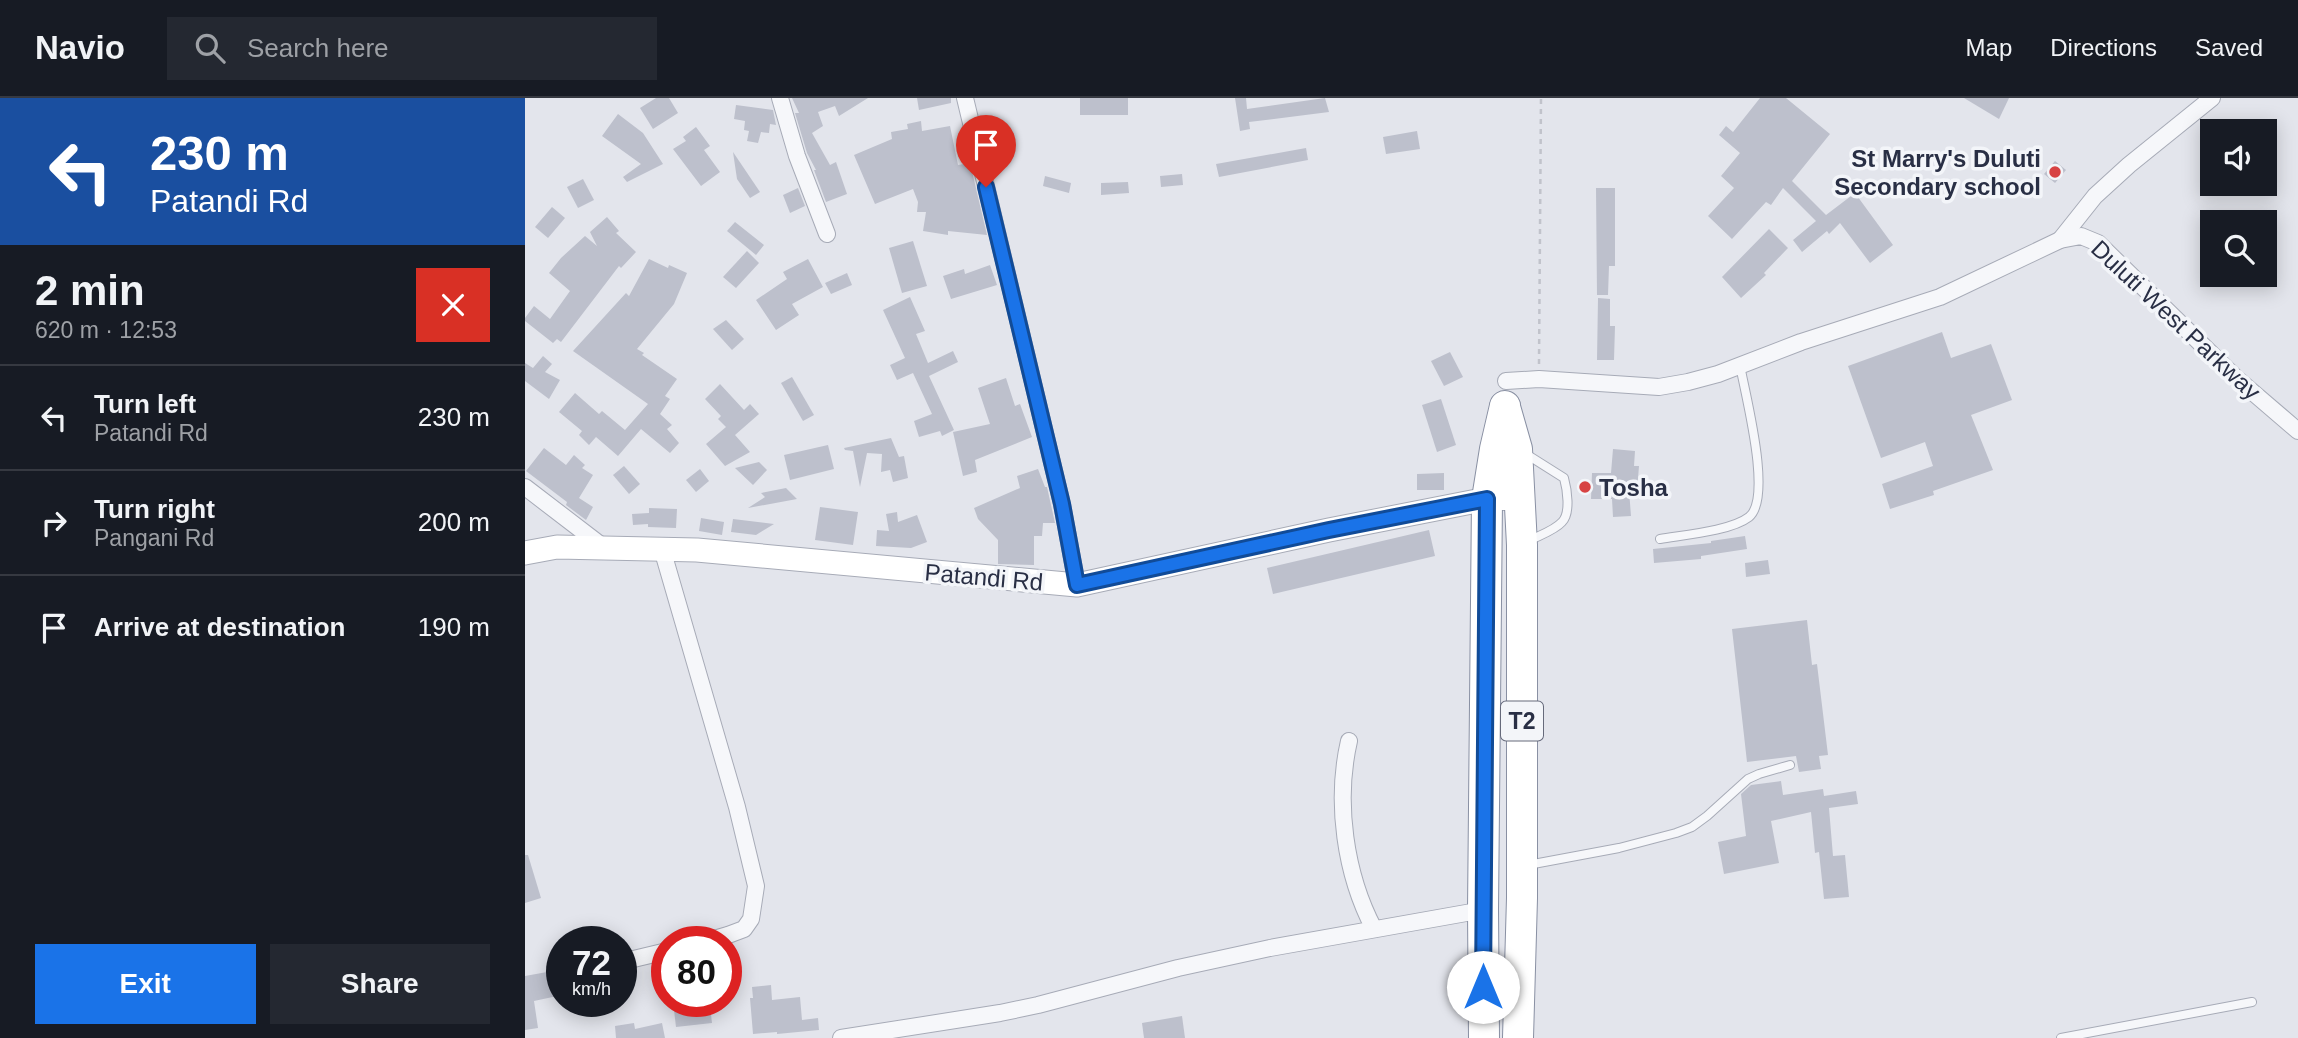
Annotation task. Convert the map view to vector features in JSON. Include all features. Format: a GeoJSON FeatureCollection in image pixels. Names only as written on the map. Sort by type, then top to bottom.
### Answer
{"type":"FeatureCollection","features":[{"type":"Feature","properties":{"kind":"highway","name":"T2"},"geometry":{"type":"LineString","coordinates":[[1484,1038],[1487,499],[1505,407],[1517,449],[1522,545],[1522,866],[1518,1038]]}},
{"type":"Feature","properties":{"kind":"street"},"geometry":{"type":"LineString","coordinates":[[780,98],[797,156],[827,234]]}},
{"type":"Feature","properties":{"kind":"street"},"geometry":{"type":"LineString","coordinates":[[965,98],[1062,504],[1077,585]]}},
{"type":"Feature","properties":{"kind":"street"},"geometry":{"type":"LineString","coordinates":[[1506,381],[1539,379],[1659,387],[1688,382],[1940,297],[2053,243],[2095,196],[2212,98]]}},
{"type":"Feature","properties":{"kind":"street","name":"Duluti West Parkway"},"geometry":{"type":"LineString","coordinates":[[2053,243],[2081,236],[2098,243],[2235,377],[2298,431]]}},
{"type":"Feature","properties":{"kind":"street"},"geometry":{"type":"LineString","coordinates":[[525,487],[602,546]]}},
{"type":"Feature","properties":{"kind":"street","name":"Patandi Rd"},"geometry":{"type":"LineString","coordinates":[[525,553],[557,547],[663,549],[1077,585],[1329,530],[1487,499],[1520,498]]}},
{"type":"Feature","properties":{"kind":"street"},"geometry":{"type":"LineString","coordinates":[[663,549],[737,807],[756,886],[751,919],[742,930]]}},
{"type":"Feature","properties":{"kind":"street"},"geometry":{"type":"LineString","coordinates":[[1349,741],[1344,760],[1344,826],[1361,904],[1374,929]]}},
{"type":"Feature","properties":{"kind":"street"},"geometry":{"type":"LineString","coordinates":[[841,1038],[1013,1011],[1178,968],[1270,948],[1483,910]]}},
{"type":"Feature","properties":{"kind":"lane"},"geometry":{"type":"LineString","coordinates":[[1660,539],[1714,530],[1742,521],[1751,516],[1756,507],[1759,484],[1756,448],[1740,365]]}},
{"type":"Feature","properties":{"kind":"lane"},"geometry":{"type":"LineString","coordinates":[[1517,449],[1564,478],[1567,488],[1566,515],[1562,522],[1522,545]]}},
{"type":"Feature","properties":{"kind":"lane"},"geometry":{"type":"LineString","coordinates":[[1522,866],[1619,848],[1692,827],[1707,817],[1748,779],[1790,765]]}},
{"type":"Feature","properties":{"kind":"lane"},"geometry":{"type":"LineString","coordinates":[[2061,1038],[2252,1002]]}},
{"type":"Feature","properties":{"kind":"path"},"geometry":{"type":"LineString","coordinates":[[1539,379],[1541,98]]}},
{"type":"Feature","properties":{"kind":"building"},"geometry":{"type":"Polygon","coordinates":[[[656,98],[669,98],[678,113],[653,129],[640,108],[656,98]]]}},
{"type":"Feature","properties":{"kind":"building"},"geometry":{"type":"Polygon","coordinates":[[[792,98],[868,98],[839,116],[835,106],[818,112],[823,126],[812,133],[830,165],[836,162],[847,194],[826,202],[816,170],[807,153],[795,113],[799,113],[792,98]]]}},
{"type":"Feature","properties":{"kind":"building"},"geometry":{"type":"Polygon","coordinates":[[[917,98],[951,98],[951,103],[919,110],[917,98]]]}},
{"type":"Feature","properties":{"kind":"building"},"geometry":{"type":"Polygon","coordinates":[[[1080,98],[1128,98],[1128,115],[1080,115],[1080,98]]]}},
{"type":"Feature","properties":{"kind":"building"},"geometry":{"type":"Polygon","coordinates":[[[1235,98],[1246,98],[1247,109],[1325,98],[1329,112],[1249,122],[1250,129],[1240,131],[1235,98]]]}},
{"type":"Feature","properties":{"kind":"building"},"geometry":{"type":"Polygon","coordinates":[[[1760,98],[1786,98],[1830,134],[1792,181],[1826,215],[1855,193],[1893,245],[1870,263],[1840,223],[1802,252],[1793,240],[1816,221],[1783,188],[1771,205],[1766,202],[1732,239],[1708,216],[1734,188],[1721,176],[1740,153],[1719,135],[1726,126],[1733,132],[1760,98]]]}},
{"type":"Feature","properties":{"kind":"building"},"geometry":{"type":"Polygon","coordinates":[[[1964,98],[2009,98],[1999,119],[1964,98]]]}},
{"type":"Feature","properties":{"kind":"building"},"geometry":{"type":"Polygon","coordinates":[[[736,105],[773,110],[776,125],[770,124],[769,133],[761,132],[758,143],[747,141],[749,131],[744,130],[745,121],[734,119],[736,105]]]}},
{"type":"Feature","properties":{"kind":"building"},"geometry":{"type":"Polygon","coordinates":[[[618,114],[643,133],[663,164],[627,182],[623,177],[641,164],[602,136],[618,114]]]}},
{"type":"Feature","properties":{"kind":"building"},"geometry":{"type":"Polygon","coordinates":[[[921,121],[922,131],[950,126],[958,165],[970,163],[987,235],[948,231],[948,235],[923,231],[926,212],[917,212],[918,202],[913,189],[875,204],[854,155],[892,139],[891,132],[908,129],[907,124],[921,121]]]}},
{"type":"Feature","properties":{"kind":"building"},"geometry":{"type":"Polygon","coordinates":[[[696,127],[710,146],[704,150],[720,172],[701,186],[673,149],[686,141],[683,137],[696,127]]]}},
{"type":"Feature","properties":{"kind":"building"},"geometry":{"type":"Polygon","coordinates":[[[1417,131],[1420,149],[1386,154],[1383,137],[1417,131]]]}},
{"type":"Feature","properties":{"kind":"building"},"geometry":{"type":"Polygon","coordinates":[[[1306,148],[1308,160],[1219,177],[1216,164],[1306,148]]]}},
{"type":"Feature","properties":{"kind":"building"},"geometry":{"type":"Polygon","coordinates":[[[733,152],[760,192],[750,198],[737,179],[733,152]]]}},
{"type":"Feature","properties":{"kind":"building","name":"St Marry's Duluti Secondary school"},"geometry":{"type":"Polygon","coordinates":[[[2055,161],[2066,170],[2055,183],[2044,174],[2055,161]]]}},
{"type":"Feature","properties":{"kind":"building"},"geometry":{"type":"Polygon","coordinates":[[[1182,174],[1183,185],[1161,187],[1160,176],[1182,174]]]}},
{"type":"Feature","properties":{"kind":"building"},"geometry":{"type":"Polygon","coordinates":[[[1045,176],[1071,183],[1069,193],[1043,186],[1045,176]]]}},
{"type":"Feature","properties":{"kind":"building"},"geometry":{"type":"Polygon","coordinates":[[[583,179],[594,200],[578,208],[567,187],[583,179]]]}},
{"type":"Feature","properties":{"kind":"building"},"geometry":{"type":"Polygon","coordinates":[[[1128,182],[1129,193],[1101,195],[1101,183],[1128,182]]]}},
{"type":"Feature","properties":{"kind":"building"},"geometry":{"type":"Polygon","coordinates":[[[798,188],[805,206],[790,213],[783,195],[798,188]]]}},
{"type":"Feature","properties":{"kind":"building"},"geometry":{"type":"Polygon","coordinates":[[[1596,188],[1615,188],[1615,266],[1609,266],[1608,295],[1597,295],[1596,188]]]}},
{"type":"Feature","properties":{"kind":"building"},"geometry":{"type":"Polygon","coordinates":[[[552,207],[565,218],[548,238],[535,227],[552,207]]]}},
{"type":"Feature","properties":{"kind":"building"},"geometry":{"type":"Polygon","coordinates":[[[607,217],[619,231],[616,233],[636,252],[621,268],[619,266],[561,342],[557,339],[553,343],[525,321],[525,318],[534,306],[550,319],[570,291],[549,273],[585,236],[597,246],[590,232],[607,217]]]}},
{"type":"Feature","properties":{"kind":"building"},"geometry":{"type":"Polygon","coordinates":[[[735,222],[764,245],[756,255],[727,231],[735,222]]]}},
{"type":"Feature","properties":{"kind":"building"},"geometry":{"type":"Polygon","coordinates":[[[1769,229],[1788,248],[1764,273],[1766,275],[1741,298],[1722,277],[1769,229]]]}},
{"type":"Feature","properties":{"kind":"building"},"geometry":{"type":"Polygon","coordinates":[[[913,241],[927,286],[902,293],[889,248],[913,241]]]}},
{"type":"Feature","properties":{"kind":"building"},"geometry":{"type":"Polygon","coordinates":[[[747,251],[759,263],[736,288],[723,277],[747,251]]]}},
{"type":"Feature","properties":{"kind":"building"},"geometry":{"type":"Polygon","coordinates":[[[649,259],[687,273],[674,304],[637,349],[677,379],[665,396],[670,399],[660,414],[672,425],[667,429],[679,443],[670,453],[641,429],[618,456],[596,437],[589,445],[579,435],[582,431],[559,412],[575,393],[599,414],[602,411],[625,430],[648,404],[573,351],[626,293],[629,296],[649,259]]]}},
{"type":"Feature","properties":{"kind":"building"},"geometry":{"type":"Polygon","coordinates":[[[808,259],[823,287],[792,304],[799,315],[776,330],[756,300],[787,279],[783,272],[808,259]]]}},
{"type":"Feature","properties":{"kind":"building"},"geometry":{"type":"Polygon","coordinates":[[[990,265],[997,285],[951,299],[943,276],[964,269],[965,274],[990,265]]]}},
{"type":"Feature","properties":{"kind":"building"},"geometry":{"type":"Polygon","coordinates":[[[847,273],[852,285],[831,294],[825,283],[847,273]]]}},
{"type":"Feature","properties":{"kind":"building"},"geometry":{"type":"Polygon","coordinates":[[[910,297],[925,331],[916,334],[928,363],[953,351],[958,362],[929,376],[954,430],[942,436],[940,431],[919,437],[914,421],[932,414],[913,373],[897,380],[890,365],[905,358],[883,310],[910,297]]]}},
{"type":"Feature","properties":{"kind":"building"},"geometry":{"type":"Polygon","coordinates":[[[1598,298],[1610,299],[1610,326],[1615,326],[1614,360],[1597,360],[1598,298]]]}},
{"type":"Feature","properties":{"kind":"building"},"geometry":{"type":"Polygon","coordinates":[[[726,320],[744,339],[732,350],[713,329],[726,320]]]}},
{"type":"Feature","properties":{"kind":"building"},"geometry":{"type":"Polygon","coordinates":[[[1942,332],[1951,358],[1991,344],[2012,400],[1971,415],[1993,470],[1933,491],[1934,495],[1890,509],[1882,484],[1933,466],[1925,442],[1881,458],[1848,366],[1942,332]]]}},
{"type":"Feature","properties":{"kind":"building"},"geometry":{"type":"Polygon","coordinates":[[[1450,352],[1463,377],[1444,386],[1431,361],[1450,352]]]}},
{"type":"Feature","properties":{"kind":"building"},"geometry":{"type":"Polygon","coordinates":[[[543,356],[552,364],[545,372],[560,380],[549,399],[525,381],[525,363],[533,368],[543,356]]]}},
{"type":"Feature","properties":{"kind":"building"},"geometry":{"type":"Polygon","coordinates":[[[792,377],[814,415],[803,421],[781,383],[792,377]]]}},
{"type":"Feature","properties":{"kind":"building"},"geometry":{"type":"Polygon","coordinates":[[[1006,378],[1015,406],[1020,404],[1032,437],[975,460],[977,472],[963,476],[953,432],[990,424],[978,388],[1006,378]]]}},
{"type":"Feature","properties":{"kind":"building"},"geometry":{"type":"Polygon","coordinates":[[[720,384],[744,410],[750,404],[759,414],[735,435],[750,452],[725,466],[706,444],[726,427],[718,419],[721,416],[705,399],[720,384]]]}},
{"type":"Feature","properties":{"kind":"building"},"geometry":{"type":"Polygon","coordinates":[[[1441,399],[1456,445],[1437,452],[1422,405],[1441,399]]]}},
{"type":"Feature","properties":{"kind":"building"},"geometry":{"type":"Polygon","coordinates":[[[891,438],[899,457],[904,456],[908,478],[893,482],[890,470],[881,472],[882,454],[867,453],[860,487],[853,451],[844,448],[891,438]]]}},
{"type":"Feature","properties":{"kind":"building"},"geometry":{"type":"Polygon","coordinates":[[[828,445],[834,469],[790,480],[784,455],[828,445]]]}},
{"type":"Feature","properties":{"kind":"building"},"geometry":{"type":"Polygon","coordinates":[[[544,448],[566,465],[574,455],[585,465],[582,468],[593,475],[579,498],[593,507],[586,520],[526,471],[544,448]]]}},
{"type":"Feature","properties":{"kind":"building"},"geometry":{"type":"Polygon","coordinates":[[[1613,449],[1635,451],[1634,466],[1639,466],[1637,491],[1629,490],[1631,516],[1613,517],[1612,499],[1591,499],[1592,473],[1611,473],[1613,449]]]}},
{"type":"Feature","properties":{"kind":"building"},"geometry":{"type":"Polygon","coordinates":[[[759,462],[767,470],[753,485],[735,468],[759,462]]]}},
{"type":"Feature","properties":{"kind":"building"},"geometry":{"type":"Polygon","coordinates":[[[624,466],[640,484],[629,494],[613,475],[624,466]]]}},
{"type":"Feature","properties":{"kind":"building"},"geometry":{"type":"Polygon","coordinates":[[[700,469],[709,481],[696,492],[686,480],[700,469]]]}},
{"type":"Feature","properties":{"kind":"building"},"geometry":{"type":"Polygon","coordinates":[[[1038,469],[1047,487],[1055,523],[1043,523],[1042,536],[1034,536],[1034,565],[998,564],[998,540],[978,519],[974,508],[1020,488],[1017,476],[1038,469]]]}},
{"type":"Feature","properties":{"kind":"building"},"geometry":{"type":"Polygon","coordinates":[[[1444,473],[1444,490],[1417,490],[1417,474],[1444,473]]]}},
{"type":"Feature","properties":{"kind":"building"},"geometry":{"type":"Polygon","coordinates":[[[786,488],[797,499],[748,508],[765,497],[761,493],[786,488]]]}},
{"type":"Feature","properties":{"kind":"building"},"geometry":{"type":"Polygon","coordinates":[[[820,507],[858,512],[853,545],[815,540],[820,507]]]}},
{"type":"Feature","properties":{"kind":"building"},"geometry":{"type":"Polygon","coordinates":[[[649,508],[677,509],[676,528],[633,525],[632,514],[649,513],[649,508]]]}},
{"type":"Feature","properties":{"kind":"building"},"geometry":{"type":"Polygon","coordinates":[[[897,512],[898,522],[917,515],[927,542],[911,548],[876,546],[877,530],[889,531],[886,514],[897,512]]]}},
{"type":"Feature","properties":{"kind":"building"},"geometry":{"type":"Polygon","coordinates":[[[701,518],[724,522],[722,535],[699,531],[701,518]]]}},
{"type":"Feature","properties":{"kind":"building"},"geometry":{"type":"Polygon","coordinates":[[[733,519],[774,524],[756,535],[731,532],[733,519]]]}},
{"type":"Feature","properties":{"kind":"building"},"geometry":{"type":"Polygon","coordinates":[[[1429,530],[1435,556],[1273,594],[1267,568],[1429,530]]]}},
{"type":"Feature","properties":{"kind":"building"},"geometry":{"type":"Polygon","coordinates":[[[1745,536],[1747,549],[1701,556],[1701,559],[1654,563],[1653,549],[1711,543],[1745,536]]]}},
{"type":"Feature","properties":{"kind":"building"},"geometry":{"type":"Polygon","coordinates":[[[1768,560],[1770,574],[1746,577],[1745,563],[1768,560]]]}},
{"type":"Feature","properties":{"kind":"building"},"geometry":{"type":"Polygon","coordinates":[[[1807,620],[1812,665],[1817,664],[1828,755],[1819,756],[1821,769],[1799,772],[1796,756],[1747,762],[1732,629],[1807,620]]]}},
{"type":"Feature","properties":{"kind":"building"},"geometry":{"type":"Polygon","coordinates":[[[1781,781],[1783,795],[1823,789],[1824,796],[1856,791],[1858,804],[1829,808],[1833,856],[1845,855],[1849,897],[1824,899],[1819,852],[1815,853],[1811,812],[1771,821],[1779,863],[1724,874],[1718,842],[1746,836],[1741,794],[1751,785],[1781,781]]]}},
{"type":"Feature","properties":{"kind":"building"},"geometry":{"type":"Polygon","coordinates":[[[525,855],[528,855],[541,898],[525,903],[525,855]]]}},
{"type":"Feature","properties":{"kind":"building"},"geometry":{"type":"Polygon","coordinates":[[[546,972],[546,998],[534,1001],[538,1028],[525,1030],[525,976],[546,972]]]}},
{"type":"Feature","properties":{"kind":"building"},"geometry":{"type":"Polygon","coordinates":[[[771,985],[772,1000],[800,997],[802,1020],[818,1018],[819,1030],[753,1034],[750,998],[753,998],[752,987],[771,985]]]}},
{"type":"Feature","properties":{"kind":"building"},"geometry":{"type":"Polygon","coordinates":[[[1182,1016],[1185,1038],[1144,1038],[1142,1023],[1182,1016]]]}},
{"type":"Feature","properties":{"kind":"building"},"geometry":{"type":"Polygon","coordinates":[[[675,1017],[711,1017],[712,1023],[676,1027],[675,1017]]]}},
{"type":"Feature","properties":{"kind":"building"},"geometry":{"type":"Polygon","coordinates":[[[634,1023],[635,1029],[662,1023],[665,1038],[616,1038],[615,1026],[634,1023]]]}},
{"type":"Feature","properties":{"kind":"place","name":"St Marry's Duluti Secondary school"},"geometry":{"type":"Point","coordinates":[2055,172]}},
{"type":"Feature","properties":{"kind":"place","name":"Tosha"},"geometry":{"type":"Point","coordinates":[1585,487]}},
{"type":"Feature","properties":{"kind":"route"},"geometry":{"type":"LineString","coordinates":[[986,187],[1062,504],[1077,585],[1487,499],[1483,987]]}}]}
